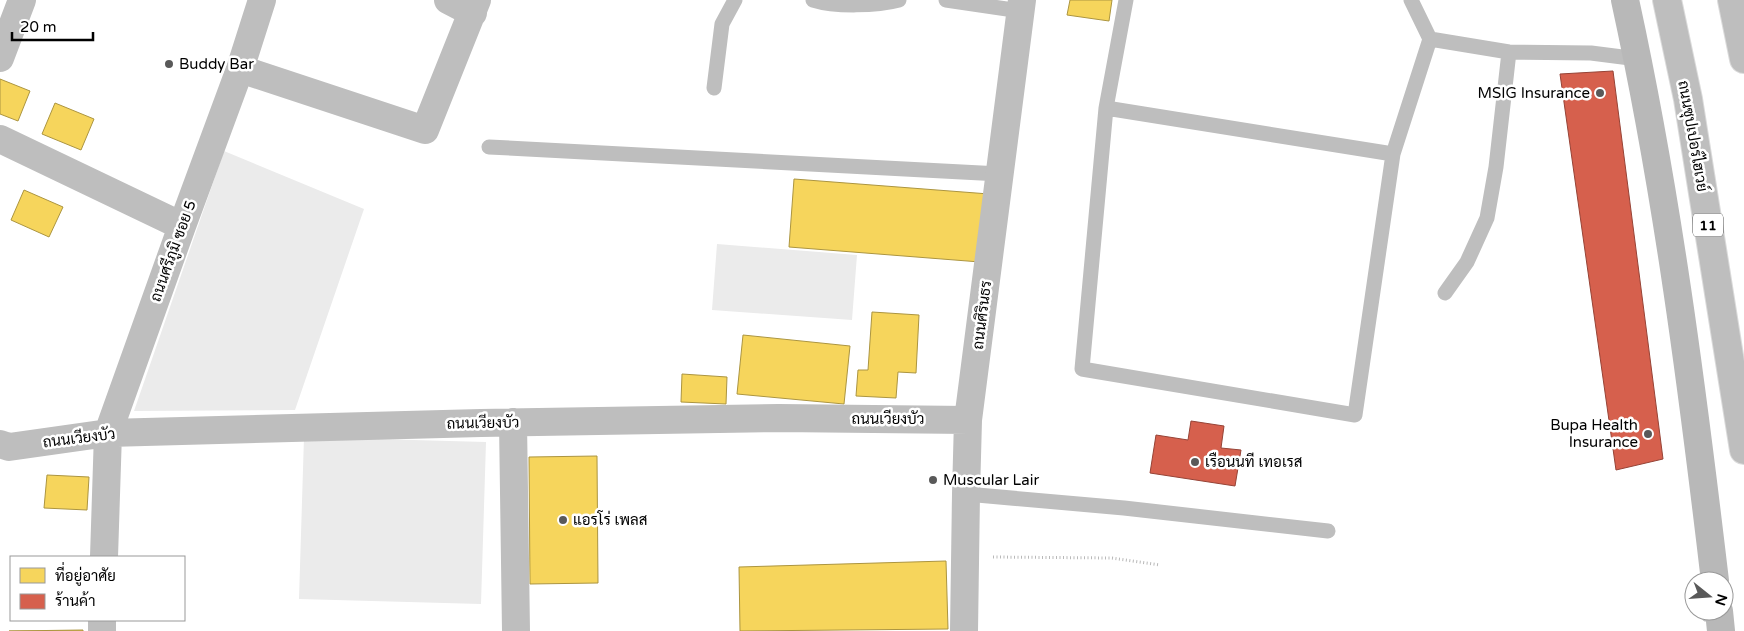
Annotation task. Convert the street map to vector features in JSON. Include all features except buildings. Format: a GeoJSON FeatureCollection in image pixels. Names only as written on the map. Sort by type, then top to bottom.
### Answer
{"type":"FeatureCollection","features":[{"type":"Feature","properties":{"kind":"main road"},"geometry":{"type":"LineString","coordinates":[[0,58],[22,0]]}},
{"type":"Feature","properties":{"kind":"main road","name":"ถนนศรีภูมิ ซอย 5"},"geometry":{"type":"LineString","coordinates":[[104,556],[108,433],[240,68],[262,0]]}},
{"type":"Feature","properties":{"kind":"main road"},"geometry":{"type":"LineString","coordinates":[[240,68],[425,130],[475,6],[448,0]]}},
{"type":"Feature","properties":{"kind":"main road"},"geometry":{"type":"LineString","coordinates":[[1625,0],[1664,194],[1700,447],[1714,571]]}},
{"type":"Feature","properties":{"kind":"main road","name":"ถนนซุปเปอร์ไฮเวย์"},"geometry":{"type":"LineString","coordinates":[[1666,0],[1688,99],[1744,450]]}},
{"type":"Feature","properties":{"kind":"main road"},"geometry":{"type":"LineString","coordinates":[[1732,0],[1744,55]]}},
{"type":"Feature","properties":{"kind":"main road","name":"ถนนศิรินธร"},"geometry":{"type":"LineString","coordinates":[[964,631],[968,420],[1021,5]]}},
{"type":"Feature","properties":{"kind":"main road"},"geometry":{"type":"LineString","coordinates":[[0,139],[182,226]]}},
{"type":"Feature","properties":{"kind":"main road","name":"ถนนเวียงบัว"},"geometry":{"type":"LineString","coordinates":[[0,444],[9,447],[108,433],[512,422],[779,418],[968,420]]}},
{"type":"Feature","properties":{"kind":"main road"},"geometry":{"type":"LineString","coordinates":[[512,422],[516,631]]}},
{"type":"Feature","properties":{"kind":"lane"},"geometry":{"type":"LineString","coordinates":[[714,88],[722,24],[735,0]]}},
{"type":"Feature","properties":{"kind":"lane"},"geometry":{"type":"LineString","coordinates":[[813,0],[826,4],[887,3],[899,0]]}},
{"type":"Feature","properties":{"kind":"lane"},"geometry":{"type":"LineString","coordinates":[[946,0],[1021,5]]}},
{"type":"Feature","properties":{"kind":"lane"},"geometry":{"type":"LineString","coordinates":[[1126,0],[1106,108],[1082,369],[1355,415],[1393,154],[1430,39],[1411,0]]}},
{"type":"Feature","properties":{"kind":"lane"},"geometry":{"type":"LineString","coordinates":[[1430,39],[1510,52],[1591,53],[1638,59]]}},
{"type":"Feature","properties":{"kind":"lane"},"geometry":{"type":"LineString","coordinates":[[1445,292],[1467,262],[1487,218],[1496,167],[1510,52]]}},
{"type":"Feature","properties":{"kind":"lane"},"geometry":{"type":"LineString","coordinates":[[1106,108],[1393,154]]}},
{"type":"Feature","properties":{"kind":"lane"},"geometry":{"type":"LineString","coordinates":[[489,148],[1000,174]]}},
{"type":"Feature","properties":{"kind":"lane"},"geometry":{"type":"LineString","coordinates":[[966,494],[1124,508],[1328,531]]}},
{"type":"Feature","properties":{"kind":"path"},"geometry":{"type":"LineString","coordinates":[[965,558],[1112,558],[1160,565]]}},
{"type":"Feature","properties":{"kind":"shaded area"},"geometry":{"type":"Polygon","coordinates":[[[224,151],[364,209],[295,410],[134,411],[224,151]]]}},
{"type":"Feature","properties":{"kind":"shaded area"},"geometry":{"type":"Polygon","coordinates":[[[717,244],[857,255],[852,320],[712,310],[717,244]]]}},
{"type":"Feature","properties":{"kind":"shaded area"},"geometry":{"type":"Polygon","coordinates":[[[304,437],[486,442],[481,604],[299,599],[304,437]]]}},
{"type":"Feature","properties":{"kind":"place","name":"Buddy Bar"},"geometry":{"type":"Point","coordinates":[169,64]}},
{"type":"Feature","properties":{"kind":"place","name":"MSIG Insurance"},"geometry":{"type":"Point","coordinates":[1600,93]}},
{"type":"Feature","properties":{"kind":"place","name":"Bupa Health Insurance"},"geometry":{"type":"Point","coordinates":[1648,434]}},
{"type":"Feature","properties":{"kind":"place","name":"เรือนนที เทอเรส"},"geometry":{"type":"Point","coordinates":[1195,462]}},
{"type":"Feature","properties":{"kind":"place","name":"Muscular Lair"},"geometry":{"type":"Point","coordinates":[933,480]}},
{"type":"Feature","properties":{"kind":"place","name":"แอรโร่ เพลส"},"geometry":{"type":"Point","coordinates":[563,520]}}]}
